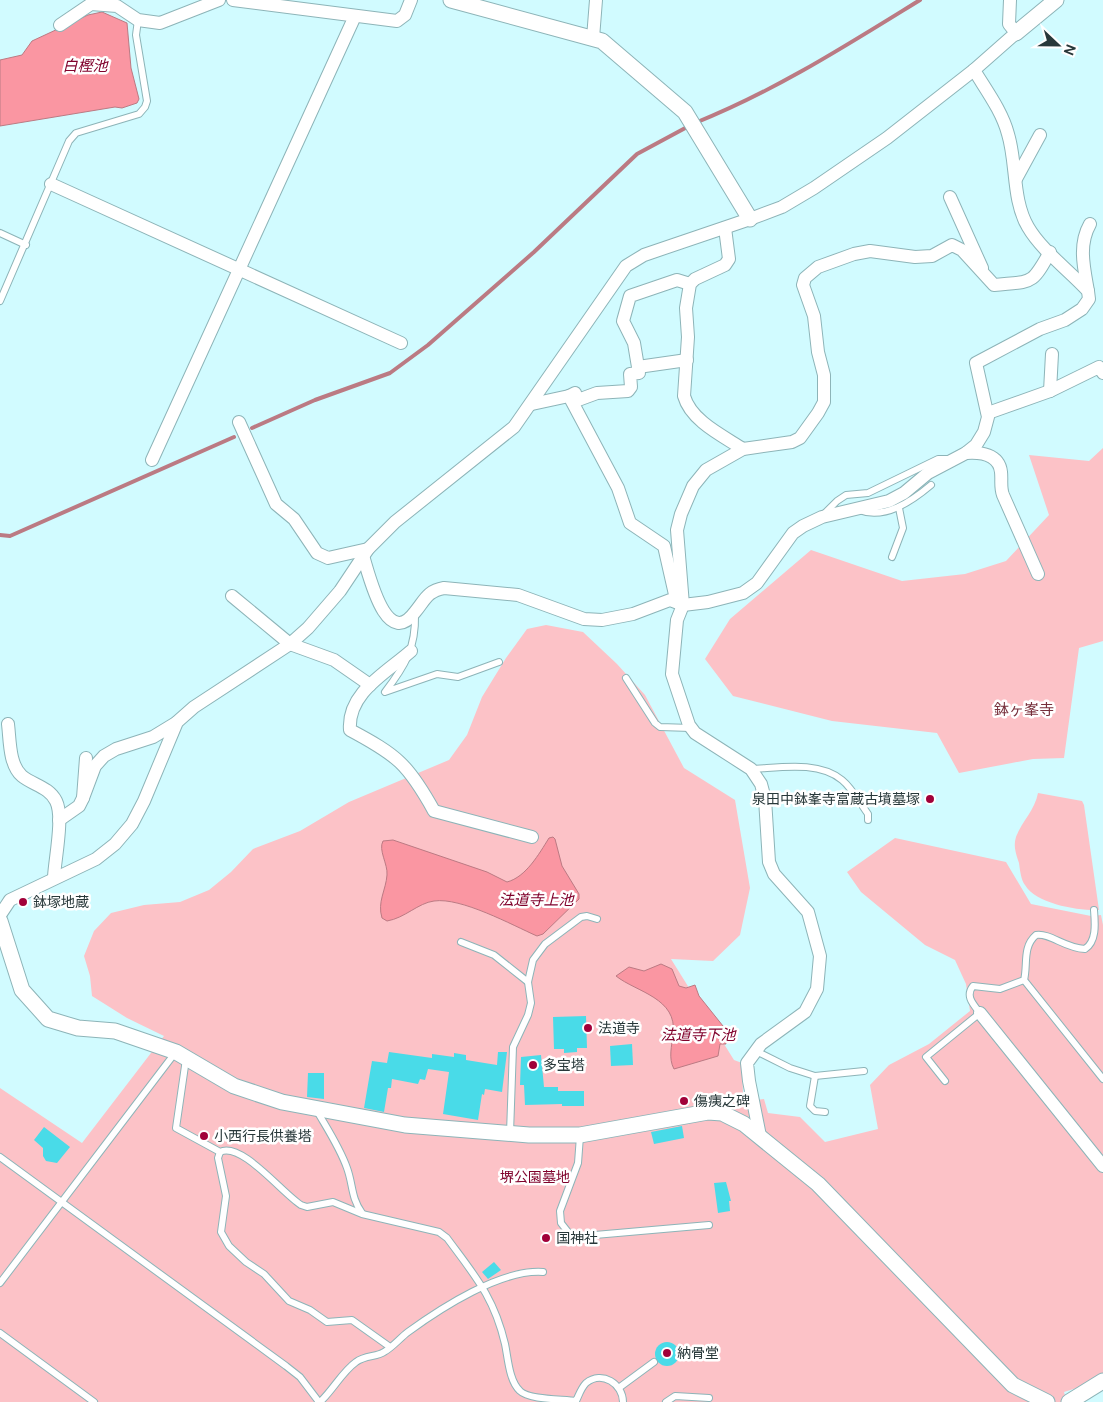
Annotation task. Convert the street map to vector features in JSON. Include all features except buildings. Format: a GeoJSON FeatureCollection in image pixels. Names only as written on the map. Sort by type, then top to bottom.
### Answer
{"type":"FeatureCollection","features":[{"type":"Feature","properties":{"kind":"street"},"geometry":{"type":"LineString","coordinates":[[60,25],[91,4],[117,6],[138,20],[160,23],[219,0]]}},
{"type":"Feature","properties":{"kind":"street"},"geometry":{"type":"LineString","coordinates":[[233,0],[397,21],[405,15],[411,0]]}},
{"type":"Feature","properties":{"kind":"street"},"geometry":{"type":"LineString","coordinates":[[451,0],[602,41],[685,112],[750,219]]}},
{"type":"Feature","properties":{"kind":"street"},"geometry":{"type":"LineString","coordinates":[[594,38],[596,0]]}},
{"type":"Feature","properties":{"kind":"street"},"geometry":{"type":"LineString","coordinates":[[1010,0],[1009,24],[1016,33]]}},
{"type":"Feature","properties":{"kind":"street"},"geometry":{"type":"LineString","coordinates":[[59,820],[79,806],[95,766],[104,756],[116,749],[153,737],[177,722],[194,707],[290,644],[308,628],[340,591],[366,553],[395,522],[514,427],[532,404],[611,284],[626,266],[644,255],[782,207],[814,188],[887,138],[974,70],[1056,0]]}},
{"type":"Feature","properties":{"kind":"street"},"geometry":{"type":"LineString","coordinates":[[152,460],[355,16]]}},
{"type":"Feature","properties":{"kind":"street"},"geometry":{"type":"LineString","coordinates":[[974,70],[1004,122],[1022,213],[1028,226],[1088,291]]}},
{"type":"Feature","properties":{"kind":"street"},"geometry":{"type":"LineString","coordinates":[[1016,179],[1040,135]]}},
{"type":"Feature","properties":{"kind":"street"},"geometry":{"type":"LineString","coordinates":[[51,184],[401,343]]}},
{"type":"Feature","properties":{"kind":"street"},"geometry":{"type":"LineString","coordinates":[[950,197],[987,278]]}},
{"type":"Feature","properties":{"kind":"street"},"geometry":{"type":"LineString","coordinates":[[366,553],[378,603],[385,615],[400,622],[408,620],[415,613],[426,595],[433,590],[444,588],[518,595],[584,619],[602,620],[640,612],[670,600],[680,603],[708,602],[743,593],[756,583],[793,533],[822,517],[889,500],[904,493],[928,473],[961,456],[976,445],[984,432],[988,413],[976,363],[1040,329],[1065,320],[1082,309],[1088,299],[1088,291],[1082,246],[1084,235],[1090,224]]}},
{"type":"Feature","properties":{"kind":"street"},"geometry":{"type":"LineString","coordinates":[[725,228],[728,259],[725,265],[695,279],[690,284],[686,308],[688,337],[684,396],[686,403],[699,419],[743,449]]}},
{"type":"Feature","properties":{"kind":"street"},"geometry":{"type":"LineString","coordinates":[[760,1136],[747,1066],[756,1051],[805,1012],[817,989],[820,956],[808,912],[774,874],[769,862],[765,799],[761,784],[751,768],[709,743],[691,728],[672,674],[680,603],[677,530],[681,514],[693,486],[706,470],[743,449],[792,442],[800,438],[824,402],[824,376],[818,352],[814,316],[803,285],[805,278],[818,267],[854,254],[870,251],[915,257],[932,256],[952,245],[962,250],[994,285],[1026,282],[1036,277],[1050,252]]}},
{"type":"Feature","properties":{"kind":"street"},"geometry":{"type":"LineString","coordinates":[[532,404],[569,396],[574,393],[578,400],[597,393],[628,391],[632,387],[630,374],[639,373],[634,343],[623,321],[630,296],[677,280],[690,284]]}},
{"type":"Feature","properties":{"kind":"street"},"geometry":{"type":"LineString","coordinates":[[1050,391],[1052,354]]}},
{"type":"Feature","properties":{"kind":"street"},"geometry":{"type":"LineString","coordinates":[[638,367],[686,360]]}},
{"type":"Feature","properties":{"kind":"street"},"geometry":{"type":"LineString","coordinates":[[988,413],[1050,391],[1099,367],[1103,373]]}},
{"type":"Feature","properties":{"kind":"street"},"geometry":{"type":"LineString","coordinates":[[569,396],[618,488],[630,523],[664,546],[680,603]]}},
{"type":"Feature","properties":{"kind":"street"},"geometry":{"type":"LineString","coordinates":[[239,422],[276,504],[294,519],[318,553],[328,558],[366,553]]}},
{"type":"Feature","properties":{"kind":"street"},"geometry":{"type":"LineString","coordinates":[[961,456],[979,452],[990,456],[998,464],[1001,472],[1000,485],[1003,496],[1038,574]]}},
{"type":"Feature","properties":{"kind":"street"},"geometry":{"type":"LineString","coordinates":[[232,596],[290,644],[334,660],[370,685]]}},
{"type":"Feature","properties":{"kind":"street"},"geometry":{"type":"LineString","coordinates":[[411,651],[360,694],[352,708],[350,730],[388,751],[404,765],[421,787],[434,811],[532,837]]}},
{"type":"Feature","properties":{"kind":"street"},"geometry":{"type":"LineString","coordinates":[[0,915],[10,900],[54,877],[96,859],[115,844],[132,824],[177,722]]}},
{"type":"Feature","properties":{"kind":"street"},"geometry":{"type":"LineString","coordinates":[[8,724],[13,761],[21,775],[48,791],[56,801],[59,820],[54,877]]}},
{"type":"Feature","properties":{"kind":"street"},"geometry":{"type":"LineString","coordinates":[[83,798],[86,758]]}},
{"type":"Feature","properties":{"kind":"street"},"geometry":{"type":"LineString","coordinates":[[0,921],[22,990],[48,1019],[78,1028],[115,1031],[181,1055],[234,1086],[282,1102],[405,1125],[510,1134],[580,1135],[708,1112],[722,1113],[733,1117],[760,1136],[818,1184],[1013,1384],[1046,1402]]}},
{"type":"Feature","properties":{"kind":"street"},"geometry":{"type":"LineString","coordinates":[[980,1013],[1103,1166]]}},
{"type":"Feature","properties":{"kind":"street"},"geometry":{"type":"LineString","coordinates":[[1073,1401],[1103,1381]]}},
{"type":"Feature","properties":{"kind":"lane"},"geometry":{"type":"LineString","coordinates":[[0,301],[26,245],[69,141],[76,133],[139,114],[146,107],[147,101],[136,35],[138,20]]}},
{"type":"Feature","properties":{"kind":"lane"},"geometry":{"type":"LineString","coordinates":[[0,233],[26,245]]}},
{"type":"Feature","properties":{"kind":"lane"},"geometry":{"type":"LineString","coordinates":[[822,517],[837,500],[846,494],[868,494],[938,459],[961,456]]}},
{"type":"Feature","properties":{"kind":"lane"},"geometry":{"type":"LineString","coordinates":[[857,509],[867,513],[899,508],[931,485]]}},
{"type":"Feature","properties":{"kind":"lane"},"geometry":{"type":"LineString","coordinates":[[892,557],[903,528],[899,508]]}},
{"type":"Feature","properties":{"kind":"lane"},"geometry":{"type":"LineString","coordinates":[[415,613],[411,651],[404,666],[385,692],[437,674],[458,676],[499,662]]}},
{"type":"Feature","properties":{"kind":"lane"},"geometry":{"type":"LineString","coordinates":[[626,678],[655,723],[660,727],[672,729],[691,728]]}},
{"type":"Feature","properties":{"kind":"lane"},"geometry":{"type":"LineString","coordinates":[[751,768],[807,767],[828,773],[842,780],[868,814],[868,820]]}},
{"type":"Feature","properties":{"kind":"lane"},"geometry":{"type":"LineString","coordinates":[[1094,910],[1093,939],[1085,949],[1073,948],[1047,935],[1036,934],[1032,938],[1024,961],[1024,980],[1103,1078]]}},
{"type":"Feature","properties":{"kind":"lane"},"geometry":{"type":"LineString","coordinates":[[510,1134],[513,1047],[528,1015],[531,1003],[528,982],[533,960],[545,944],[581,917],[587,916],[598,919]]}},
{"type":"Feature","properties":{"kind":"lane"},"geometry":{"type":"LineString","coordinates":[[461,942],[494,955],[528,982]]}},
{"type":"Feature","properties":{"kind":"lane"},"geometry":{"type":"LineString","coordinates":[[945,1081],[926,1057],[980,1013],[970,1000],[970,990],[973,986],[1000,988],[1024,980]]}},
{"type":"Feature","properties":{"kind":"lane"},"geometry":{"type":"LineString","coordinates":[[756,1051],[790,1068],[815,1076],[864,1071]]}},
{"type":"Feature","properties":{"kind":"lane"},"geometry":{"type":"LineString","coordinates":[[181,1055],[176,1128],[220,1152]]}},
{"type":"Feature","properties":{"kind":"lane"},"geometry":{"type":"LineString","coordinates":[[0,1283],[62,1202],[181,1055]]}},
{"type":"Feature","properties":{"kind":"lane"},"geometry":{"type":"LineString","coordinates":[[815,1076],[810,1106],[815,1111],[826,1112]]}},
{"type":"Feature","properties":{"kind":"lane"},"geometry":{"type":"LineString","coordinates":[[315,1108],[342,1154],[348,1170],[354,1199],[362,1214]]}},
{"type":"Feature","properties":{"kind":"lane"},"geometry":{"type":"LineString","coordinates":[[580,1135],[578,1163],[560,1210],[562,1222],[572,1237],[709,1225]]}},
{"type":"Feature","properties":{"kind":"lane"},"geometry":{"type":"LineString","coordinates":[[390,1347],[352,1320],[322,1320],[310,1310],[289,1301],[264,1274],[246,1262],[229,1246],[221,1232],[226,1196],[218,1158],[220,1152],[225,1149],[241,1153],[301,1205],[307,1207],[333,1202],[362,1214],[439,1232],[447,1238],[491,1299],[515,1385],[522,1393],[532,1396],[576,1401],[586,1383],[594,1379],[614,1382],[620,1387],[623,1402]]}},
{"type":"Feature","properties":{"kind":"lane"},"geometry":{"type":"LineString","coordinates":[[0,1157],[286,1366],[300,1377],[320,1402],[355,1362],[373,1354],[383,1353],[454,1303],[515,1275],[531,1271],[542,1272]]}},
{"type":"Feature","properties":{"kind":"lane"},"geometry":{"type":"LineString","coordinates":[[0,1333],[94,1402]]}},
{"type":"Feature","properties":{"kind":"lane"},"geometry":{"type":"LineString","coordinates":[[620,1387],[654,1362]]}},
{"type":"Feature","properties":{"kind":"lane"},"geometry":{"type":"LineString","coordinates":[[666,1402],[675,1396],[709,1398]]}},
{"type":"Feature","properties":{"kind":"green space"},"geometry":{"type":"Polygon","coordinates":[[[1103,448],[1103,641],[1079,648],[1064,758],[1033,759],[959,773],[937,733],[832,721],[733,696],[705,659],[730,619],[811,550],[902,581],[965,574],[1006,561],[1049,515],[1029,455],[1089,461],[1103,448]]]}},
{"type":"Feature","properties":{"kind":"green space","name":"堺公園墓地"},"geometry":{"type":"Polygon","coordinates":[[[546,625],[583,632],[617,664],[645,695],[684,768],[735,800],[750,888],[740,935],[713,961],[671,959],[734,1060],[742,1063],[743,1095],[756,1100],[764,1099],[768,1113],[800,1117],[825,1142],[878,1129],[870,1085],[889,1065],[929,1044],[970,1011],[966,984],[955,960],[925,945],[861,892],[847,872],[895,838],[1006,862],[1031,904],[1091,916],[1101,915],[1103,925],[1103,1373],[1080,1387],[1064,1392],[1067,1402],[0,1402],[0,1088],[82,1143],[164,1036],[127,1018],[92,996],[90,976],[84,956],[94,931],[111,913],[144,905],[180,902],[209,890],[231,872],[253,849],[300,831],[349,802],[449,760],[467,735],[482,697],[506,658],[527,629],[546,625]]]}},
{"type":"Feature","properties":{"kind":"green space"},"geometry":{"type":"Polygon","coordinates":[[[1038,793],[1082,801],[1099,910],[1070,908],[1048,902],[1031,892],[1024,883],[1015,850],[1015,840],[1034,805],[1038,793]]]}},
{"type":"Feature","properties":{"kind":"water","name":"白樫池"},"geometry":{"type":"Polygon","coordinates":[[[102,12],[127,23],[131,68],[139,99],[137,103],[122,108],[115,107],[0,126],[0,60],[22,55],[32,41],[88,15],[102,12]]]}},
{"type":"Feature","properties":{"kind":"water","name":"法道寺上池"},"geometry":{"type":"Polygon","coordinates":[[[553,837],[562,866],[579,894],[579,899],[543,934],[537,936],[472,907],[445,901],[428,902],[406,914],[387,921],[382,918],[381,901],[387,875],[382,853],[383,841],[393,840],[487,872],[507,882],[526,870],[549,838],[553,837]]]}},
{"type":"Feature","properties":{"kind":"water","name":"法道寺下池"},"geometry":{"type":"Polygon","coordinates":[[[661,964],[672,969],[679,986],[686,988],[695,985],[699,996],[727,1031],[726,1044],[720,1044],[718,1056],[674,1069],[671,1056],[673,1022],[669,1012],[654,998],[616,976],[629,967],[644,971],[661,964]]]}},
{"type":"Feature","properties":{"kind":"waterway"},"geometry":{"type":"LineString","coordinates":[[695,123],[754,97],[782,82],[920,0]]}},
{"type":"Feature","properties":{"kind":"waterway"},"geometry":{"type":"LineString","coordinates":[[252,428],[315,400],[390,373],[428,345],[534,252],[637,154],[689,126]]}},
{"type":"Feature","properties":{"kind":"waterway"},"geometry":{"type":"LineString","coordinates":[[0,535],[10,536],[234,437]]}},
{"type":"Feature","properties":{"kind":"place","name":"泉田中鉢峯寺富蔵古墳墓塚"},"geometry":{"type":"Point","coordinates":[930,799]}},
{"type":"Feature","properties":{"kind":"place","name":"鉢塚地蔵"},"geometry":{"type":"Point","coordinates":[23,902]}},
{"type":"Feature","properties":{"kind":"place","name":"法道寺"},"geometry":{"type":"Point","coordinates":[588,1028]}},
{"type":"Feature","properties":{"kind":"place","name":"多宝塔"},"geometry":{"type":"Point","coordinates":[533,1065]}},
{"type":"Feature","properties":{"kind":"place","name":"傷痍之碑"},"geometry":{"type":"Point","coordinates":[684,1101]}},
{"type":"Feature","properties":{"kind":"place","name":"小西行長供養塔"},"geometry":{"type":"Point","coordinates":[204,1136]}},
{"type":"Feature","properties":{"kind":"place","name":"国神社"},"geometry":{"type":"Point","coordinates":[546,1238]}},
{"type":"Feature","properties":{"kind":"place","name":"納骨堂"},"geometry":{"type":"Point","coordinates":[667,1353]}},
{"type":"Feature","properties":{"kind":"district","name":"鉢ヶ峯寺"},"geometry":{"type":"Point","coordinates":[1024,710]}}]}
